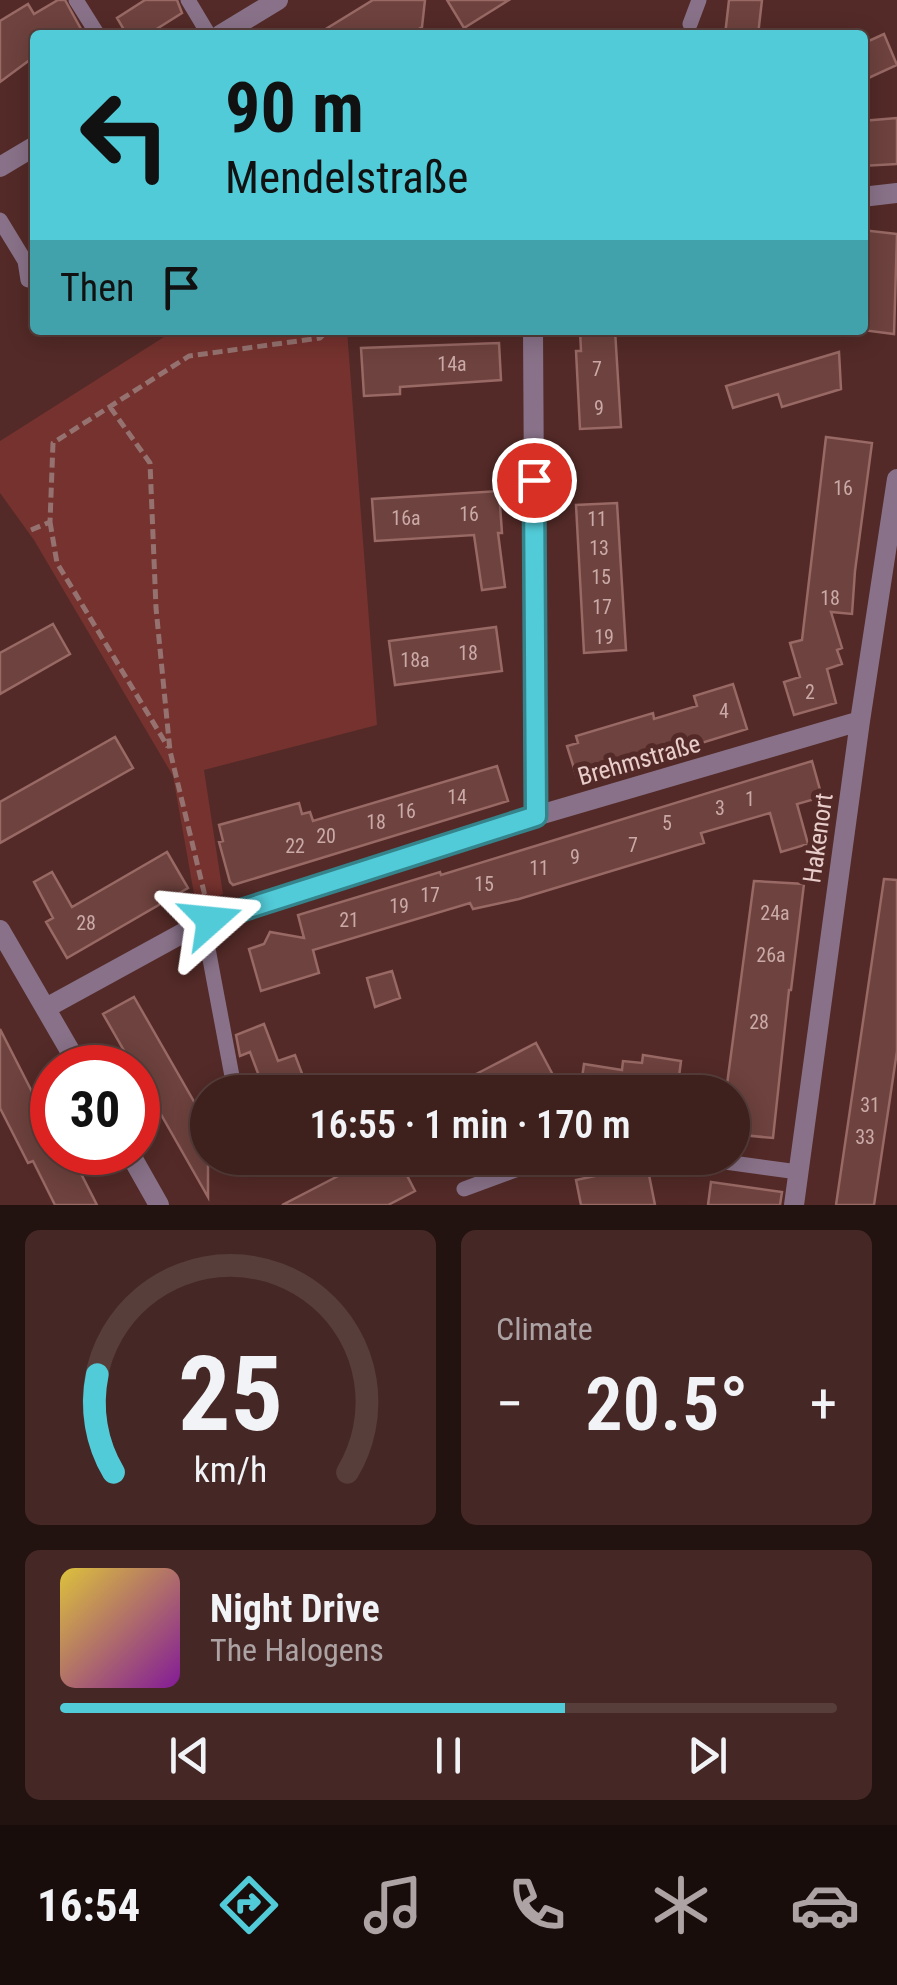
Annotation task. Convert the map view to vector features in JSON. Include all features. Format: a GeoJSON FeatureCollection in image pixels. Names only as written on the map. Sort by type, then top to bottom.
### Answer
{"type":"FeatureCollection","features":[{"type":"Feature","properties":{"kind":"street"},"geometry":{"type":"LineString","coordinates":[[228,30],[278,0]]}},
{"type":"Feature","properties":{"kind":"street"},"geometry":{"type":"LineString","coordinates":[[0,168],[30,149]]}},
{"type":"Feature","properties":{"kind":"street"},"geometry":{"type":"LineString","coordinates":[[868,196],[897,193]]}},
{"type":"Feature","properties":{"kind":"street"},"geometry":{"type":"LineString","coordinates":[[533,335],[536,816]]}},
{"type":"Feature","properties":{"kind":"street","name":"Hakenort"},"geometry":{"type":"LineString","coordinates":[[794,1205],[897,479]]}},
{"type":"Feature","properties":{"kind":"street","name":"Brehmstraße"},"geometry":{"type":"LineString","coordinates":[[46,1008],[207,921],[536,816],[860,721]]}},
{"type":"Feature","properties":{"kind":"street"},"geometry":{"type":"LineString","coordinates":[[0,930],[67,1045]]}},
{"type":"Feature","properties":{"kind":"street"},"geometry":{"type":"LineString","coordinates":[[142,1175],[159,1205]]}},
{"type":"Feature","properties":{"kind":"lane"},"geometry":{"type":"LineString","coordinates":[[76,0],[95,30]]}},
{"type":"Feature","properties":{"kind":"lane"},"geometry":{"type":"LineString","coordinates":[[188,0],[206,30]]}},
{"type":"Feature","properties":{"kind":"lane"},"geometry":{"type":"LineString","coordinates":[[690,24],[698,0]]}},
{"type":"Feature","properties":{"kind":"lane"},"geometry":{"type":"LineString","coordinates":[[0,220],[25,261],[28,280]]}},
{"type":"Feature","properties":{"kind":"lane"},"geometry":{"type":"LineString","coordinates":[[207,921],[232,1075]]}},
{"type":"Feature","properties":{"kind":"lane"},"geometry":{"type":"LineString","coordinates":[[750,1165],[798,1172]]}},
{"type":"Feature","properties":{"kind":"lane"},"geometry":{"type":"LineString","coordinates":[[464,1188],[500,1175]]}},
{"type":"Feature","properties":{"kind":"path"},"geometry":{"type":"LineString","coordinates":[[170,751],[57,563],[50,522],[53,443],[189,356],[323,335]]}},
{"type":"Feature","properties":{"kind":"path"},"geometry":{"type":"LineString","coordinates":[[110,407],[150,464],[156,608],[170,751],[207,921]]}},
{"type":"Feature","properties":{"kind":"path"},"geometry":{"type":"LineString","coordinates":[[31,530],[50,522]]}},
{"type":"Feature","properties":{"kind":"shaded area"},"geometry":{"type":"Polygon","coordinates":[[[167,335],[347,335],[377,725],[204,770],[223,894],[196,905],[173,776],[34,540],[0,493],[0,441],[167,335]]]}},
{"type":"Feature","properties":{"kind":"building"},"geometry":{"type":"Polygon","coordinates":[[[65,0],[81,29],[30,30],[30,60],[0,82],[0,21],[28,4],[34,14],[65,0]]]}},
{"type":"Feature","properties":{"kind":"building"},"geometry":{"type":"Polygon","coordinates":[[[145,0],[177,0],[182,13],[155,30],[124,30],[117,18],[145,0]]]}},
{"type":"Feature","properties":{"kind":"building"},"geometry":{"type":"Polygon","coordinates":[[[373,0],[425,0],[422,27],[417,30],[324,30],[373,0]]]}},
{"type":"Feature","properties":{"kind":"building"},"geometry":{"type":"Polygon","coordinates":[[[447,0],[509,0],[464,28],[447,0]]]}},
{"type":"Feature","properties":{"kind":"building"},"geometry":{"type":"Polygon","coordinates":[[[729,0],[762,0],[759,30],[726,30],[729,0]]]}},
{"type":"Feature","properties":{"kind":"building"},"geometry":{"type":"Polygon","coordinates":[[[884,34],[897,65],[868,78],[868,41],[884,34]]]}},
{"type":"Feature","properties":{"kind":"building"},"geometry":{"type":"Polygon","coordinates":[[[897,118],[897,164],[868,166],[868,120],[897,118]]]}},
{"type":"Feature","properties":{"kind":"building"},"geometry":{"type":"Polygon","coordinates":[[[868,231],[897,234],[894,334],[868,331],[868,231]]]}},
{"type":"Feature","properties":{"kind":"building"},"geometry":{"type":"Polygon","coordinates":[[[580,335],[615,335],[621,427],[580,429],[576,351],[581,351],[580,335]]]}},
{"type":"Feature","properties":{"kind":"building"},"geometry":{"type":"Polygon","coordinates":[[[499,343],[501,380],[400,387],[400,394],[364,396],[361,348],[499,343]]]}},
{"type":"Feature","properties":{"kind":"building"},"geometry":{"type":"Polygon","coordinates":[[[839,352],[841,389],[782,407],[778,394],[733,408],[726,386],[839,352]]]}},
{"type":"Feature","properties":{"kind":"building"},"geometry":{"type":"Polygon","coordinates":[[[826,437],[872,443],[852,614],[831,612],[842,648],[837,650],[842,664],[827,669],[836,703],[794,715],[784,682],[800,677],[790,643],[802,640],[826,437]]]}},
{"type":"Feature","properties":{"kind":"building"},"geometry":{"type":"Polygon","coordinates":[[[499,491],[502,533],[498,533],[505,587],[482,590],[474,535],[375,541],[372,499],[499,491]]]}},
{"type":"Feature","properties":{"kind":"building"},"geometry":{"type":"Polygon","coordinates":[[[617,503],[626,650],[584,653],[576,505],[617,503]]]}},
{"type":"Feature","properties":{"kind":"building"},"geometry":{"type":"Polygon","coordinates":[[[53,624],[70,654],[0,694],[0,653],[53,624]]]}},
{"type":"Feature","properties":{"kind":"building"},"geometry":{"type":"Polygon","coordinates":[[[496,627],[502,671],[395,685],[389,641],[496,627]]]}},
{"type":"Feature","properties":{"kind":"building"},"geometry":{"type":"Polygon","coordinates":[[[733,684],[747,729],[578,781],[567,746],[578,743],[576,736],[653,713],[654,719],[697,706],[694,696],[733,684]]]}},
{"type":"Feature","properties":{"kind":"building"},"geometry":{"type":"Polygon","coordinates":[[[115,737],[133,768],[0,843],[0,802],[115,737]]]}},
{"type":"Feature","properties":{"kind":"building"},"geometry":{"type":"Polygon","coordinates":[[[812,761],[822,797],[797,804],[808,844],[781,852],[770,813],[701,833],[704,843],[519,899],[473,909],[470,903],[313,950],[319,973],[261,991],[249,949],[264,944],[270,932],[304,938],[298,915],[812,761]]]}},
{"type":"Feature","properties":{"kind":"building"},"geometry":{"type":"Polygon","coordinates":[[[497,766],[508,801],[233,885],[230,882],[219,842],[223,841],[219,825],[299,803],[302,814],[310,812],[313,821],[497,766]]]}},
{"type":"Feature","properties":{"kind":"building"},"geometry":{"type":"Polygon","coordinates":[[[167,852],[188,888],[67,958],[46,922],[53,918],[34,882],[52,872],[72,907],[167,852]]]}},
{"type":"Feature","properties":{"kind":"building"},"geometry":{"type":"Polygon","coordinates":[[[884,879],[897,880],[897,1051],[874,1205],[836,1205],[884,879]]]}},
{"type":"Feature","properties":{"kind":"building"},"geometry":{"type":"Polygon","coordinates":[[[754,881],[804,884],[773,1138],[750,1136],[750,1075],[728,1075],[754,881]]]}},
{"type":"Feature","properties":{"kind":"building"},"geometry":{"type":"Polygon","coordinates":[[[392,971],[400,998],[375,1007],[367,978],[392,971]]]}},
{"type":"Feature","properties":{"kind":"building"},"geometry":{"type":"Polygon","coordinates":[[[134,997],[190,1095],[190,1165],[160,1113],[160,1045],[121,1045],[103,1014],[134,997]]]}},
{"type":"Feature","properties":{"kind":"building"},"geometry":{"type":"Polygon","coordinates":[[[264,1024],[278,1061],[295,1055],[303,1075],[259,1075],[250,1052],[240,1056],[236,1035],[264,1024]]]}},
{"type":"Feature","properties":{"kind":"building"},"geometry":{"type":"Polygon","coordinates":[[[0,1029],[30,1088],[30,1162],[0,1108],[0,1029]]]}},
{"type":"Feature","properties":{"kind":"building"},"geometry":{"type":"Polygon","coordinates":[[[536,1043],[553,1075],[474,1075],[536,1043]]]}},
{"type":"Feature","properties":{"kind":"building"},"geometry":{"type":"Polygon","coordinates":[[[643,1055],[681,1061],[679,1075],[582,1075],[584,1064],[622,1070],[623,1061],[642,1063],[643,1055]]]}},
{"type":"Feature","properties":{"kind":"building"},"geometry":{"type":"Polygon","coordinates":[[[40,1175],[82,1175],[97,1205],[55,1205],[40,1175]]]}},
{"type":"Feature","properties":{"kind":"building"},"geometry":{"type":"Polygon","coordinates":[[[195,1175],[208,1175],[208,1197],[195,1175]]]}},
{"type":"Feature","properties":{"kind":"building"},"geometry":{"type":"Polygon","coordinates":[[[340,1175],[407,1175],[415,1191],[388,1205],[282,1205],[340,1175]]]}},
{"type":"Feature","properties":{"kind":"building"},"geometry":{"type":"Polygon","coordinates":[[[600,1175],[649,1175],[655,1205],[581,1205],[576,1180],[600,1175]]]}},
{"type":"Feature","properties":{"kind":"building"},"geometry":{"type":"Polygon","coordinates":[[[711,1182],[782,1192],[780,1205],[708,1205],[711,1182]]]}},
{"type":"Feature","properties":{"kind":"route"},"geometry":{"type":"LineString","coordinates":[[211,920],[536,816],[534,480]]}}]}
